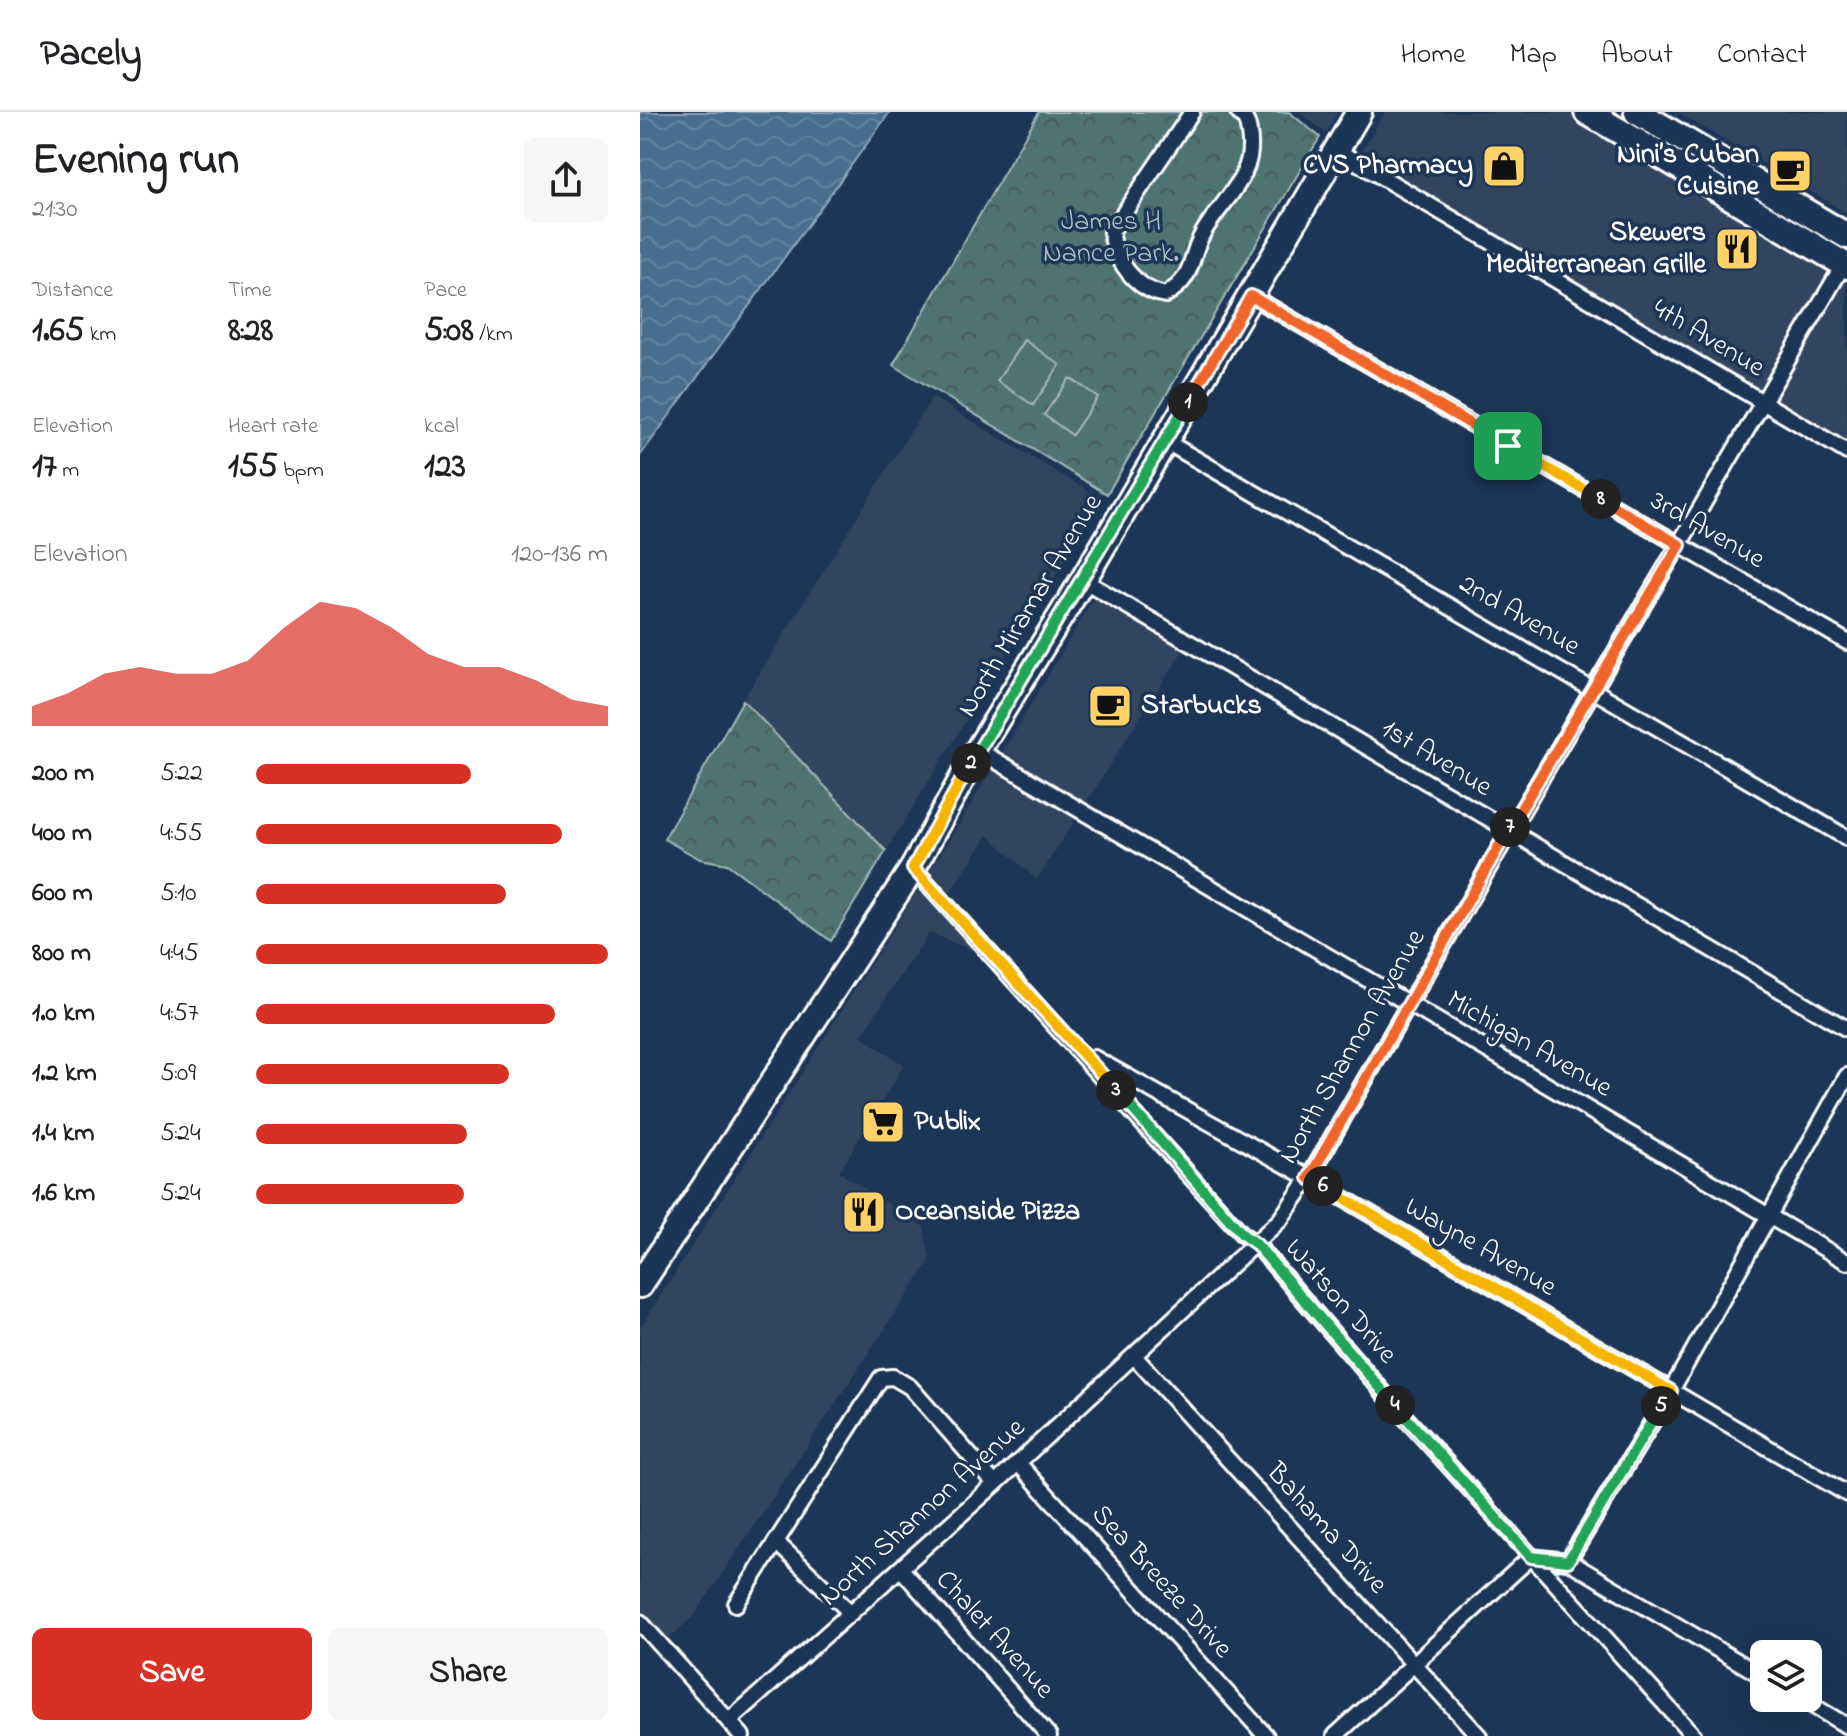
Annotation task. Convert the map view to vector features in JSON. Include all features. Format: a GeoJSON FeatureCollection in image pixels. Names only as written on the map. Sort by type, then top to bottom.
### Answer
{"type":"FeatureCollection","features":[{"type":"Feature","properties":{"kind":"main road","name":"North Miramar Avenue"},"geometry":{"type":"LineString","coordinates":[[640,1285],[913,868],[978,750],[1083,580],[1359,112]]}},
{"type":"Feature","properties":{"kind":"main road"},"geometry":{"type":"LineString","coordinates":[[1587,112],[1846,262]]}},
{"type":"Feature","properties":{"kind":"main road"},"geometry":{"type":"LineString","coordinates":[[1637,112],[1847,236]]}},
{"type":"Feature","properties":{"kind":"street"},"geometry":{"type":"LineString","coordinates":[[1192,112],[1111,232],[1114,250],[1136,282],[1148,292],[1165,295],[1179,287],[1192,268],[1201,234],[1242,180],[1251,157],[1250,137],[1246,118],[1238,112]]}},
{"type":"Feature","properties":{"kind":"street","name":"4th Avenue"},"geometry":{"type":"LineString","coordinates":[[1336,150],[1847,452]]}},
{"type":"Feature","properties":{"kind":"street","name":"North Shannon Avenue"},"geometry":{"type":"LineString","coordinates":[[729,1721],[995,1484],[1280,1220],[1309,1178],[1507,832],[1846,262]]}},
{"type":"Feature","properties":{"kind":"street","name":"3rd Avenue"},"geometry":{"type":"LineString","coordinates":[[1251,296],[1847,642]]}},
{"type":"Feature","properties":{"kind":"street","name":"2nd Avenue"},"geometry":{"type":"LineString","coordinates":[[1165,441],[1847,838]]}},
{"type":"Feature","properties":{"kind":"street","name":"1st Avenue"},"geometry":{"type":"LineString","coordinates":[[1083,580],[1507,832],[1847,1029]]}},
{"type":"Feature","properties":{"kind":"street","name":"Michigan Avenue"},"geometry":{"type":"LineString","coordinates":[[978,750],[1847,1262]]}},
{"type":"Feature","properties":{"kind":"street","name":"Watson Drive"},"geometry":{"type":"LineString","coordinates":[[913,868],[1083,1052],[1234,1224],[1256,1244],[1531,1557],[1694,1736]]}},
{"type":"Feature","properties":{"kind":"street","name":"Wayne Avenue"},"geometry":{"type":"LineString","coordinates":[[1083,1052],[1309,1178],[1847,1494]]}},
{"type":"Feature","properties":{"kind":"street"},"geometry":{"type":"LineString","coordinates":[[1568,1561],[1671,1391],[1766,1214],[1847,1076]]}},
{"type":"Feature","properties":{"kind":"street","name":"Bahama Drive"},"geometry":{"type":"LineString","coordinates":[[1134,1356],[1479,1736]]}},
{"type":"Feature","properties":{"kind":"street"},"geometry":{"type":"LineString","coordinates":[[736,1604],[877,1384],[887,1376],[901,1380],[910,1387],[995,1484]]}},
{"type":"Feature","properties":{"kind":"street","name":"Sea Breeze Drive"},"geometry":{"type":"LineString","coordinates":[[1018,1463],[1266,1736]]}},
{"type":"Feature","properties":{"kind":"street"},"geometry":{"type":"LineString","coordinates":[[776,1542],[851,1613]]}},
{"type":"Feature","properties":{"kind":"street"},"geometry":{"type":"LineString","coordinates":[[1335,1736],[1531,1557],[1568,1561],[1750,1669]]}},
{"type":"Feature","properties":{"kind":"street","name":"Chalet Avenue"},"geometry":{"type":"LineString","coordinates":[[901,1569],[1049,1736]]}},
{"type":"Feature","properties":{"kind":"street"},"geometry":{"type":"LineString","coordinates":[[640,1622],[742,1736]]}},
{"type":"Feature","properties":{"kind":"street"},"geometry":{"type":"LineString","coordinates":[[1822,1711],[1847,1726]]}},
{"type":"Feature","properties":{"kind":"shaded area"},"geometry":{"type":"Polygon","coordinates":[[[1299,112],[1338,112],[1326,133],[1299,112]]]}},
{"type":"Feature","properties":{"kind":"shaded area"},"geometry":{"type":"Polygon","coordinates":[[[1385,112],[1565,112],[1831,270],[1762,392],[1360,154],[1385,112]]]}},
{"type":"Feature","properties":{"kind":"shaded area"},"geometry":{"type":"Polygon","coordinates":[[[1677,112],[1847,112],[1847,213],[1677,112]]]}},
{"type":"Feature","properties":{"kind":"shaded area"},"geometry":{"type":"Polygon","coordinates":[[[1844,278],[1847,279],[1847,442],[1774,399],[1844,278]]]}},
{"type":"Feature","properties":{"kind":"shaded area"},"geometry":{"type":"Polygon","coordinates":[[[932,397],[1102,499],[886,851],[743,700],[932,397]]]}},
{"type":"Feature","properties":{"kind":"shaded area"},"geometry":{"type":"Polygon","coordinates":[[[1095,596],[1184,649],[1085,804],[1001,755],[1095,596]]]}},
{"type":"Feature","properties":{"kind":"shaded area"},"geometry":{"type":"Polygon","coordinates":[[[992,769],[1076,818],[1037,880],[988,835],[949,894],[929,873],[992,769]]]}},
{"type":"Feature","properties":{"kind":"shaded area"},"geometry":{"type":"Polygon","coordinates":[[[920,887],[977,949],[972,950],[929,933],[861,1036],[904,1065],[839,1172],[924,1227],[930,1261],[694,1616],[667,1640],[640,1610],[640,1328],[920,887]]]}},
{"type":"Feature","properties":{"kind":"green space","name":"James H Nance Park."},"geometry":{"type":"Polygon","coordinates":[[[1039,112],[1289,112],[1320,137],[1107,494],[893,365],[1039,112]]]}},
{"type":"Feature","properties":{"kind":"green space"},"geometry":{"type":"Polygon","coordinates":[[[1024,340],[1060,365],[1033,405],[997,381],[1024,340]]]}},
{"type":"Feature","properties":{"kind":"green space"},"geometry":{"type":"Polygon","coordinates":[[[1070,378],[1098,397],[1072,435],[1044,415],[1070,378]]]}},
{"type":"Feature","properties":{"kind":"green space"},"geometry":{"type":"Polygon","coordinates":[[[743,700],[886,851],[831,941],[727,864],[700,859],[664,839],[743,700]]]}},
{"type":"Feature","properties":{"kind":"water"},"geometry":{"type":"Polygon","coordinates":[[[640,112],[890,112],[640,456],[640,112]]]}},
{"type":"Feature","properties":{"kind":"place","name":"CVS Pharmacy"},"geometry":{"type":"Point","coordinates":[1504,166]}},
{"type":"Feature","properties":{"kind":"place","name":"Nini’s Cuban Cuisine"},"geometry":{"type":"Point","coordinates":[1790,171]}},
{"type":"Feature","properties":{"kind":"place","name":"Skewers Mediterranean Grille"},"geometry":{"type":"Point","coordinates":[1737,249]}},
{"type":"Feature","properties":{"kind":"place","name":"Starbucks"},"geometry":{"type":"Point","coordinates":[1110,706]}},
{"type":"Feature","properties":{"kind":"place","name":"Publix"},"geometry":{"type":"Point","coordinates":[883,1122]}},
{"type":"Feature","properties":{"kind":"place","name":"Oceanside Pizza"},"geometry":{"type":"Point","coordinates":[864,1212]}},
{"type":"Feature","properties":{"kind":"route"},"geometry":{"type":"LineString","coordinates":[[1251,296],[1508,446],[1680,545],[1507,832],[1309,1178],[1671,1391],[1568,1561],[1531,1557],[1402,1414],[1256,1244],[1243,1235],[1083,1052],[913,868],[978,750],[1251,296]]}}]}
